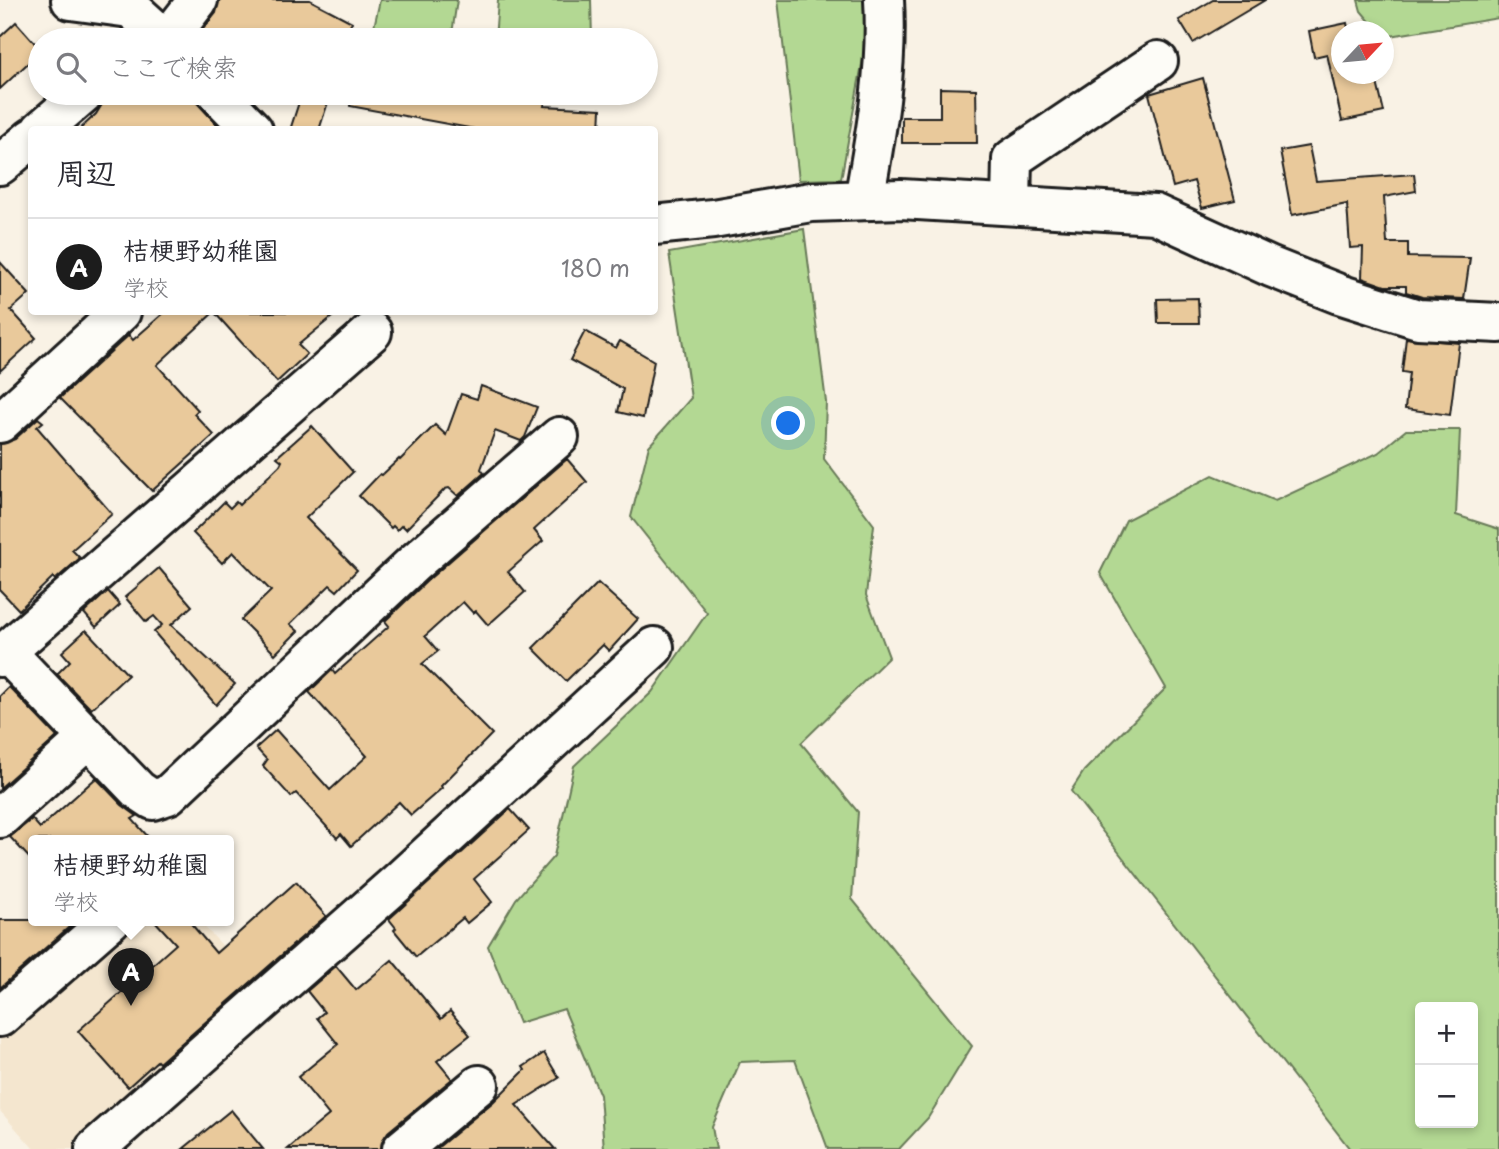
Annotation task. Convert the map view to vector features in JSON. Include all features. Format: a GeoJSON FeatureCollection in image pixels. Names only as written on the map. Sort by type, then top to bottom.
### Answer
{"type":"FeatureCollection","features":[{"type":"Feature","properties":{"kind":"street"},"geometry":{"type":"LineString","coordinates":[[71,0],[147,27],[198,0]]}},
{"type":"Feature","properties":{"kind":"street"},"geometry":{"type":"LineString","coordinates":[[864,200],[876,130],[886,39],[884,0]]}},
{"type":"Feature","properties":{"kind":"street"},"geometry":{"type":"LineString","coordinates":[[1011,204],[1012,159],[1158,61]]}},
{"type":"Feature","properties":{"kind":"street"},"geometry":{"type":"LineString","coordinates":[[46,126],[70,105]]}},
{"type":"Feature","properties":{"kind":"street"},"geometry":{"type":"LineString","coordinates":[[229,105],[249,126]]}},
{"type":"Feature","properties":{"kind":"street"},"geometry":{"type":"LineString","coordinates":[[0,165],[28,141]]}},
{"type":"Feature","properties":{"kind":"street"},"geometry":{"type":"LineString","coordinates":[[658,225],[713,219],[811,202],[901,199],[1155,214],[1339,295],[1418,319],[1499,323]]}},
{"type":"Feature","properties":{"kind":"street"},"geometry":{"type":"LineString","coordinates":[[0,423],[118,315]]}},
{"type":"Feature","properties":{"kind":"street"},"geometry":{"type":"LineString","coordinates":[[372,332],[3,655],[138,790],[153,800],[168,796],[413,564],[559,436]]}},
{"type":"Feature","properties":{"kind":"street"},"geometry":{"type":"LineString","coordinates":[[95,1149],[398,882],[654,647]]}},
{"type":"Feature","properties":{"kind":"street"},"geometry":{"type":"LineString","coordinates":[[0,818],[88,738]]}},
{"type":"Feature","properties":{"kind":"street"},"geometry":{"type":"LineString","coordinates":[[0,1017],[103,926]]}},
{"type":"Feature","properties":{"kind":"street"},"geometry":{"type":"LineString","coordinates":[[402,1149],[479,1085]]}},
{"type":"Feature","properties":{"kind":"shaded area"},"geometry":{"type":"Polygon","coordinates":[[[113,926],[204,926],[261,986],[76,1149],[34,1149],[0,1111],[0,1026],[113,926]]]}},
{"type":"Feature","properties":{"kind":"green space"},"geometry":{"type":"Polygon","coordinates":[[[380,0],[457,0],[453,28],[374,27],[380,0]]]}},
{"type":"Feature","properties":{"kind":"green space"},"geometry":{"type":"Polygon","coordinates":[[[498,0],[591,0],[592,28],[496,28],[498,0]]]}},
{"type":"Feature","properties":{"kind":"green space"},"geometry":{"type":"Polygon","coordinates":[[[778,0],[865,0],[867,37],[841,179],[799,180],[778,0]]]}},
{"type":"Feature","properties":{"kind":"green space"},"geometry":{"type":"Polygon","coordinates":[[[1358,0],[1499,0],[1499,18],[1394,35],[1394,21],[1370,21],[1361,11],[1358,0]]]}},
{"type":"Feature","properties":{"kind":"green space"},"geometry":{"type":"Polygon","coordinates":[[[804,229],[826,402],[824,459],[874,525],[866,595],[889,657],[801,743],[858,812],[852,899],[972,1046],[928,1118],[899,1149],[828,1149],[795,1060],[740,1062],[712,1127],[716,1149],[604,1149],[600,1095],[564,1009],[519,1023],[488,946],[516,899],[554,856],[574,766],[652,692],[707,613],[631,517],[649,446],[691,398],[669,253],[804,229]]]}},
{"type":"Feature","properties":{"kind":"green space"},"geometry":{"type":"Polygon","coordinates":[[[1406,430],[1460,430],[1456,515],[1499,529],[1499,1149],[1350,1149],[1071,791],[1084,771],[1166,688],[1100,573],[1126,520],[1213,475],[1275,501],[1378,453],[1406,430]]]}},
{"type":"Feature","properties":{"kind":"building"},"geometry":{"type":"Polygon","coordinates":[[[219,0],[310,0],[352,22],[349,28],[204,28],[216,13],[219,0]]]}},
{"type":"Feature","properties":{"kind":"building"},"geometry":{"type":"Polygon","coordinates":[[[1213,0],[1265,0],[1193,43],[1179,20],[1213,0]]]}},
{"type":"Feature","properties":{"kind":"building"},"geometry":{"type":"Polygon","coordinates":[[[16,22],[28,36],[28,63],[0,89],[0,37],[16,22]]]}},
{"type":"Feature","properties":{"kind":"building"},"geometry":{"type":"Polygon","coordinates":[[[1331,26],[1331,72],[1327,54],[1314,57],[1309,31],[1331,26]]]}},
{"type":"Feature","properties":{"kind":"building"},"geometry":{"type":"Polygon","coordinates":[[[1203,78],[1235,200],[1202,208],[1194,181],[1173,187],[1149,94],[1203,78]]]}},
{"type":"Feature","properties":{"kind":"building"},"geometry":{"type":"Polygon","coordinates":[[[1334,84],[1377,84],[1384,112],[1342,121],[1334,84]]]}},
{"type":"Feature","properties":{"kind":"building"},"geometry":{"type":"Polygon","coordinates":[[[940,88],[976,89],[977,143],[902,143],[902,117],[940,117],[940,88]]]}},
{"type":"Feature","properties":{"kind":"building"},"geometry":{"type":"Polygon","coordinates":[[[102,105],[199,105],[218,126],[83,126],[102,105]]]}},
{"type":"Feature","properties":{"kind":"building"},"geometry":{"type":"Polygon","coordinates":[[[298,105],[327,105],[320,126],[291,126],[298,105]]]}},
{"type":"Feature","properties":{"kind":"building"},"geometry":{"type":"Polygon","coordinates":[[[544,105],[601,109],[600,126],[458,126],[350,106],[544,105]]]}},
{"type":"Feature","properties":{"kind":"building"},"geometry":{"type":"Polygon","coordinates":[[[1309,146],[1316,181],[1414,174],[1416,191],[1384,197],[1387,243],[1408,243],[1408,257],[1470,258],[1464,299],[1422,297],[1406,292],[1406,286],[1385,286],[1362,278],[1363,247],[1350,248],[1347,204],[1292,215],[1280,151],[1309,146]]]}},
{"type":"Feature","properties":{"kind":"building"},"geometry":{"type":"Polygon","coordinates":[[[0,262],[28,293],[11,310],[36,338],[0,371],[0,262]]]}},
{"type":"Feature","properties":{"kind":"building"},"geometry":{"type":"Polygon","coordinates":[[[1198,298],[1199,323],[1158,323],[1157,299],[1198,298]]]}},
{"type":"Feature","properties":{"kind":"building"},"geometry":{"type":"Polygon","coordinates":[[[162,315],[211,315],[157,365],[198,410],[194,414],[214,435],[152,491],[60,398],[129,335],[133,340],[162,315]]]}},
{"type":"Feature","properties":{"kind":"building"},"geometry":{"type":"Polygon","coordinates":[[[217,315],[334,315],[298,345],[307,354],[277,382],[217,315]]]}},
{"type":"Feature","properties":{"kind":"building"},"geometry":{"type":"Polygon","coordinates":[[[585,331],[616,348],[620,341],[654,361],[643,418],[618,412],[623,389],[570,360],[585,331]]]}},
{"type":"Feature","properties":{"kind":"building"},"geometry":{"type":"Polygon","coordinates":[[[1406,338],[1459,343],[1450,415],[1405,409],[1409,373],[1402,372],[1406,338]]]}},
{"type":"Feature","properties":{"kind":"building"},"geometry":{"type":"Polygon","coordinates":[[[481,386],[537,407],[525,437],[521,441],[495,431],[481,469],[484,473],[458,496],[449,488],[445,489],[406,529],[402,525],[397,530],[393,526],[391,528],[359,496],[435,425],[446,435],[461,394],[477,399],[481,386]]]}},
{"type":"Feature","properties":{"kind":"building"},"geometry":{"type":"Polygon","coordinates":[[[38,418],[43,422],[37,427],[112,514],[72,550],[80,558],[55,580],[53,577],[19,610],[0,590],[0,444],[15,439],[38,418]]]}},
{"type":"Feature","properties":{"kind":"building"},"geometry":{"type":"Polygon","coordinates":[[[312,426],[353,472],[306,518],[357,570],[337,591],[330,585],[290,624],[298,631],[275,654],[241,620],[271,591],[233,552],[222,563],[193,533],[224,502],[230,508],[236,502],[239,505],[280,465],[282,461],[277,457],[312,426]]]}},
{"type":"Feature","properties":{"kind":"building"},"geometry":{"type":"Polygon","coordinates":[[[567,459],[587,482],[534,530],[543,541],[508,572],[525,592],[488,625],[476,611],[473,613],[463,602],[425,636],[438,651],[422,664],[492,734],[442,788],[411,815],[399,802],[351,846],[341,834],[337,838],[296,793],[291,797],[263,766],[267,760],[256,748],[276,730],[330,790],[367,756],[309,692],[332,670],[335,674],[389,626],[385,621],[428,580],[567,459]]]}},
{"type":"Feature","properties":{"kind":"building"},"geometry":{"type":"Polygon","coordinates":[[[159,568],[192,606],[171,625],[235,684],[216,705],[154,632],[162,625],[154,616],[146,622],[125,597],[159,568]]]}},
{"type":"Feature","properties":{"kind":"building"},"geometry":{"type":"Polygon","coordinates":[[[598,583],[638,619],[609,651],[603,645],[566,681],[533,648],[598,583]]]}},
{"type":"Feature","properties":{"kind":"building"},"geometry":{"type":"Polygon","coordinates":[[[108,591],[120,605],[96,627],[84,613],[108,591]]]}},
{"type":"Feature","properties":{"kind":"building"},"geometry":{"type":"Polygon","coordinates":[[[86,630],[128,675],[91,709],[57,674],[70,661],[62,652],[86,630]]]}},
{"type":"Feature","properties":{"kind":"building"},"geometry":{"type":"Polygon","coordinates":[[[9,687],[57,737],[0,788],[0,696],[9,687]]]}},
{"type":"Feature","properties":{"kind":"building"},"geometry":{"type":"Polygon","coordinates":[[[96,778],[122,805],[137,816],[132,819],[146,835],[28,835],[28,857],[10,837],[32,819],[40,828],[96,778]]]}},
{"type":"Feature","properties":{"kind":"building"},"geometry":{"type":"Polygon","coordinates":[[[510,809],[529,830],[474,879],[492,902],[467,923],[463,918],[416,957],[394,930],[396,928],[389,919],[510,809]]]}},
{"type":"Feature","properties":{"kind":"building"},"geometry":{"type":"Polygon","coordinates":[[[296,882],[326,916],[128,1087],[78,1031],[176,944],[160,926],[193,926],[216,953],[296,882]]]}},
{"type":"Feature","properties":{"kind":"building"},"geometry":{"type":"Polygon","coordinates":[[[0,920],[28,920],[28,926],[70,926],[0,988],[0,920]]]}},
{"type":"Feature","properties":{"kind":"building"},"geometry":{"type":"Polygon","coordinates":[[[392,960],[441,1019],[450,1011],[470,1035],[437,1061],[452,1079],[388,1132],[382,1141],[381,1149],[288,1149],[329,1115],[298,1077],[338,1044],[317,1018],[324,1012],[307,991],[336,966],[356,990],[392,960]]]}},
{"type":"Feature","properties":{"kind":"building"},"geometry":{"type":"Polygon","coordinates":[[[544,1053],[559,1078],[516,1105],[555,1149],[436,1149],[493,1102],[525,1070],[523,1067],[544,1053]]]}},
{"type":"Feature","properties":{"kind":"building"},"geometry":{"type":"Polygon","coordinates":[[[231,1110],[263,1149],[183,1149],[231,1110]]]}},
{"type":"Feature","properties":{"kind":"place","name":"桔梗野幼稚園"},"geometry":{"type":"Point","coordinates":[131,1006]}}]}
